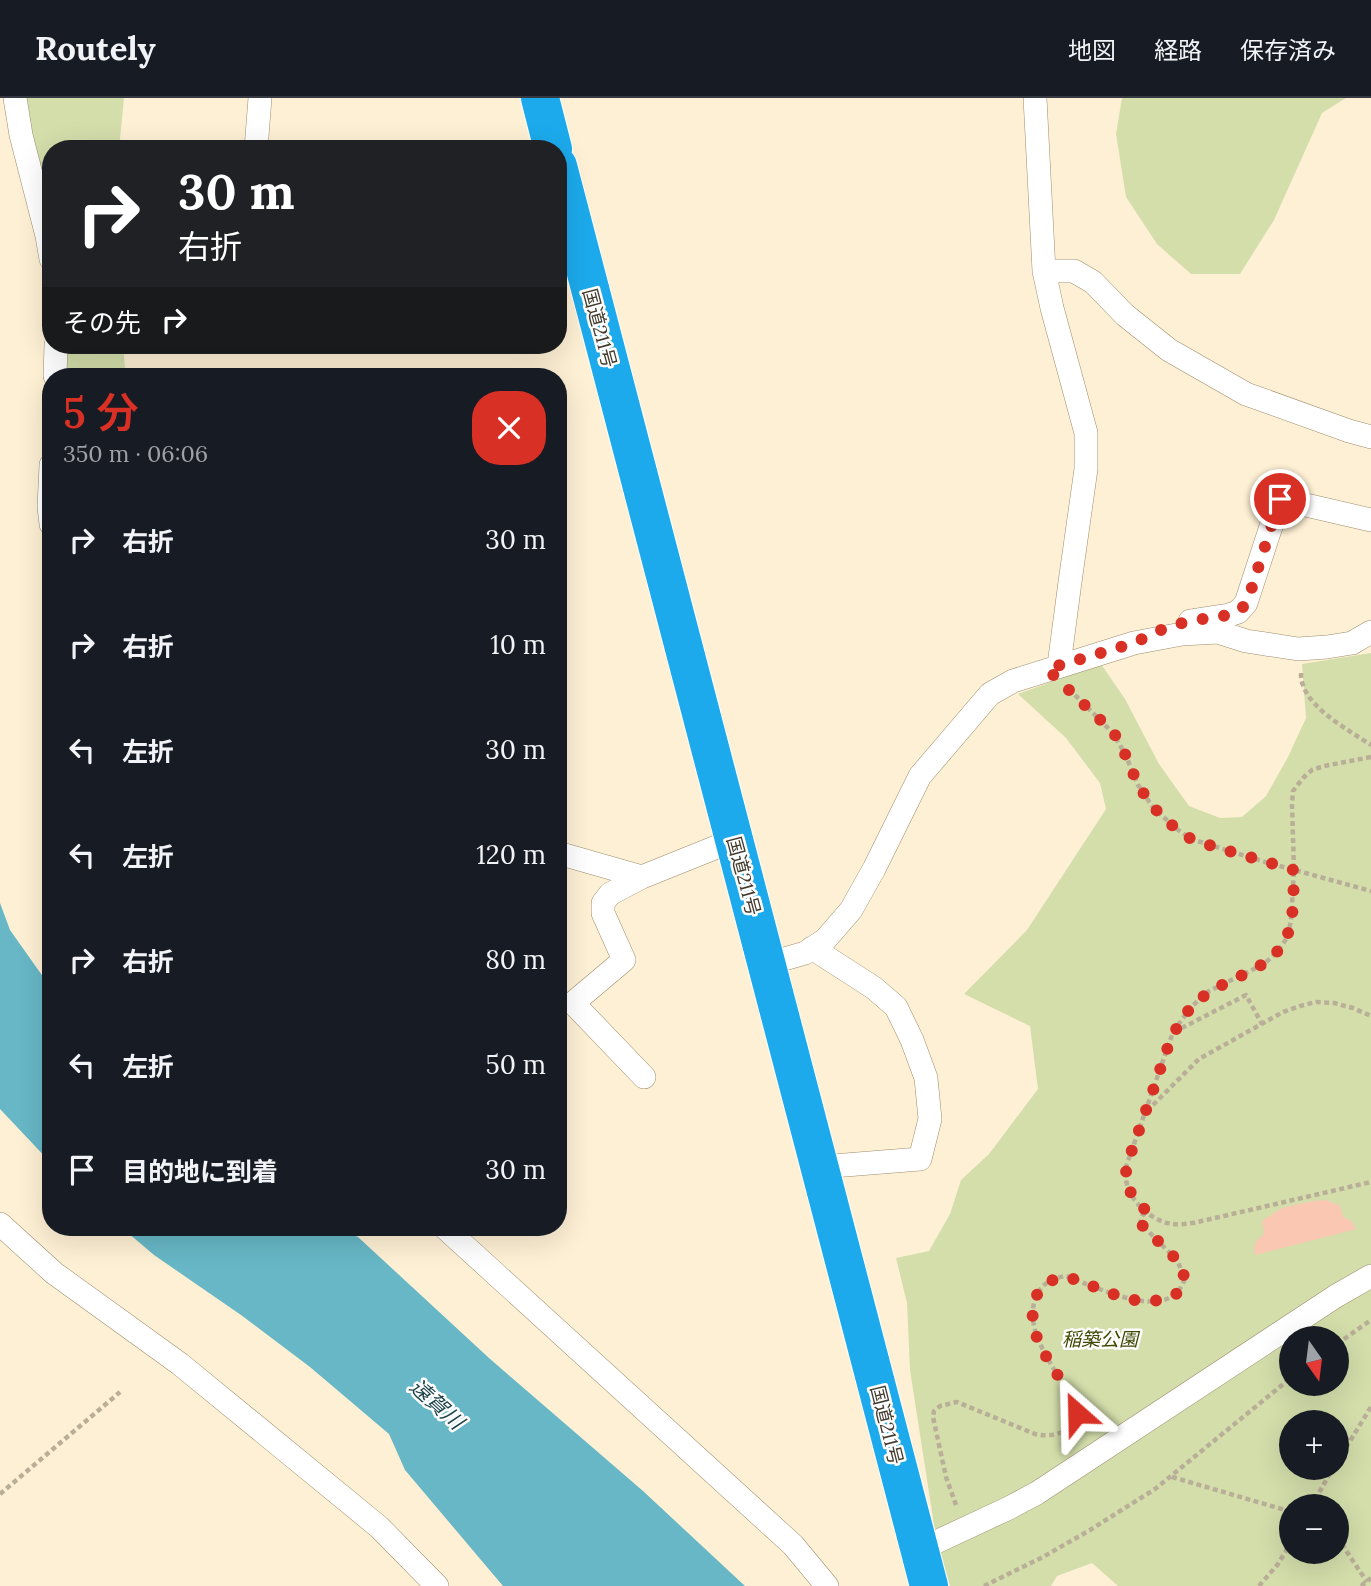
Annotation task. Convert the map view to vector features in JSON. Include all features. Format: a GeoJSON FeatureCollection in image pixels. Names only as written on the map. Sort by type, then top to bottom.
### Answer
{"type":"FeatureCollection","features":[{"type":"Feature","properties":{"kind":"highway","name":"国道211号"},"geometry":{"type":"LineString","coordinates":[[540,98],[550,140]]}},
{"type":"Feature","properties":{"kind":"highway","name":"国道211号"},"geometry":{"type":"LineString","coordinates":[[567,205],[929,1586]]}},
{"type":"Feature","properties":{"kind":"street"},"geometry":{"type":"LineString","coordinates":[[15,98],[21,135],[42,217]]}},
{"type":"Feature","properties":{"kind":"street"},"geometry":{"type":"LineString","coordinates":[[257,140],[260,98]]}},
{"type":"Feature","properties":{"kind":"street"},"geometry":{"type":"LineString","coordinates":[[1035,98],[1044,271],[1086,433],[1086,469],[1053,667]]}},
{"type":"Feature","properties":{"kind":"street"},"geometry":{"type":"LineString","coordinates":[[1044,271],[1074,271],[1093,282],[1125,315],[1168,350],[1246,394],[1371,437]]}},
{"type":"Feature","properties":{"kind":"street"},"geometry":{"type":"LineString","coordinates":[[1134,643],[1165,628],[1238,612],[1247,603],[1280,499],[1371,520]]}},
{"type":"Feature","properties":{"kind":"street"},"geometry":{"type":"LineString","coordinates":[[767,964],[805,953],[825,940],[851,910],[920,776],[990,694],[1013,681],[1134,643],[1182,634],[1218,632],[1246,641],[1298,649],[1352,643],[1371,632]]}},
{"type":"Feature","properties":{"kind":"street"},"geometry":{"type":"LineString","coordinates":[[644,1077],[573,1003],[624,960],[603,913],[603,903],[610,894],[642,877],[734,840]]}},
{"type":"Feature","properties":{"kind":"street"},"geometry":{"type":"LineString","coordinates":[[567,856],[642,877]]}},
{"type":"Feature","properties":{"kind":"street"},"geometry":{"type":"LineString","coordinates":[[812,948],[874,988],[896,1007],[926,1077],[930,1119],[920,1159],[820,1167]]}},
{"type":"Feature","properties":{"kind":"street"},"geometry":{"type":"LineString","coordinates":[[0,1224],[54,1273],[180,1364],[379,1527],[437,1586]]}},
{"type":"Feature","properties":{"kind":"street"},"geometry":{"type":"LineString","coordinates":[[454,1236],[793,1545],[827,1586]]}},
{"type":"Feature","properties":{"kind":"street"},"geometry":{"type":"LineString","coordinates":[[919,1550],[1037,1493],[1336,1296],[1371,1276]]}},
{"type":"Feature","properties":{"kind":"path"},"geometry":{"type":"LineString","coordinates":[[1298,649],[1303,685],[1312,701],[1371,745]]}},
{"type":"Feature","properties":{"kind":"path"},"geometry":{"type":"LineString","coordinates":[[1053,667],[1114,733],[1138,785],[1152,806],[1191,839],[1371,891]]}},
{"type":"Feature","properties":{"kind":"path"},"geometry":{"type":"LineString","coordinates":[[1371,757],[1312,770],[1293,791],[1294,870],[1291,921],[1287,938],[1264,964],[1209,991],[1191,1007],[1173,1032],[1126,1167],[1126,1180],[1131,1194],[1160,1221],[1174,1224],[1187,1224],[1371,1182]]}},
{"type":"Feature","properties":{"kind":"path"},"geometry":{"type":"LineString","coordinates":[[1173,1032],[1246,995],[1262,1024]]}},
{"type":"Feature","properties":{"kind":"path"},"geometry":{"type":"LineString","coordinates":[[1144,1114],[1199,1059],[1283,1012],[1316,1002],[1335,1003],[1371,1016]]}},
{"type":"Feature","properties":{"kind":"path"},"geometry":{"type":"LineString","coordinates":[[965,1529],[946,1477],[934,1411],[940,1406],[957,1402],[1045,1437],[1066,1430],[1074,1422],[1077,1413],[1038,1340],[1033,1314],[1035,1298],[1040,1288],[1049,1281],[1065,1276],[1139,1301],[1168,1299],[1177,1294],[1183,1287],[1183,1270],[1177,1260],[1140,1223],[1147,1211]]}},
{"type":"Feature","properties":{"kind":"path"},"geometry":{"type":"LineString","coordinates":[[1349,1336],[1371,1320]]}},
{"type":"Feature","properties":{"kind":"path"},"geometry":{"type":"LineString","coordinates":[[984,1586],[1043,1557],[1155,1489],[1279,1388]]}},
{"type":"Feature","properties":{"kind":"path"},"geometry":{"type":"LineString","coordinates":[[0,1494],[120,1392]]}},
{"type":"Feature","properties":{"kind":"path"},"geometry":{"type":"LineString","coordinates":[[1349,1443],[1371,1407]]}},
{"type":"Feature","properties":{"kind":"path"},"geometry":{"type":"LineString","coordinates":[[1171,1476],[1279,1508]]}},
{"type":"Feature","properties":{"kind":"path"},"geometry":{"type":"LineString","coordinates":[[1349,1553],[1369,1580],[1361,1586]]}},
{"type":"Feature","properties":{"kind":"path"},"geometry":{"type":"LineString","coordinates":[[1259,1586],[1279,1562]]}},
{"type":"Feature","properties":{"kind":"green space"},"geometry":{"type":"Polygon","coordinates":[[[16,98],[124,98],[120,140],[42,140],[42,225],[16,98]]]}},
{"type":"Feature","properties":{"kind":"green space"},"geometry":{"type":"Polygon","coordinates":[[[1122,98],[1346,98],[1322,113],[1274,220],[1240,274],[1191,274],[1157,244],[1126,197],[1116,134],[1122,98]]]}},
{"type":"Feature","properties":{"kind":"green space"},"geometry":{"type":"Polygon","coordinates":[[[55,354],[124,354],[125,368],[54,368],[55,354]]]}},
{"type":"Feature","properties":{"kind":"green space","name":"稲築公園"},"geometry":{"type":"Polygon","coordinates":[[[1371,653],[1371,1586],[1118,1586],[1092,1563],[1057,1576],[1051,1586],[950,1586],[937,1544],[910,1370],[907,1303],[896,1258],[929,1251],[950,1214],[961,1180],[989,1154],[1038,1089],[1030,1026],[964,994],[1027,930],[1106,809],[1100,783],[1066,738],[1018,694],[1101,664],[1125,699],[1159,764],[1189,806],[1220,818],[1242,817],[1266,796],[1306,718],[1302,664],[1371,653]]]}},
{"type":"Feature","properties":{"kind":"water"},"geometry":{"type":"Polygon","coordinates":[[[0,903],[10,930],[42,975],[42,1153],[0,1109],[0,903]]]}},
{"type":"Feature","properties":{"kind":"water","name":"遠賀川"},"geometry":{"type":"Polygon","coordinates":[[[132,1236],[358,1237],[489,1358],[643,1491],[745,1586],[503,1586],[405,1470],[389,1434],[310,1367],[132,1236]]]}},
{"type":"Feature","properties":{"kind":"building"},"geometry":{"type":"Polygon","coordinates":[[[1327,1200],[1340,1206],[1343,1217],[1351,1221],[1356,1229],[1255,1255],[1256,1241],[1264,1234],[1262,1221],[1289,1206],[1327,1200]]]}},
{"type":"Feature","properties":{"kind":"route"},"geometry":{"type":"LineString","coordinates":[[1077,1413],[1038,1340],[1033,1314],[1035,1298],[1040,1288],[1049,1281],[1065,1276],[1139,1301],[1168,1299],[1183,1287],[1185,1278],[1177,1260],[1140,1223],[1147,1211],[1131,1194],[1126,1180],[1126,1167],[1173,1032],[1191,1007],[1209,991],[1264,964],[1287,938],[1291,921],[1294,870],[1191,839],[1174,827],[1152,806],[1138,785],[1114,733],[1047,669],[1134,643],[1165,628],[1238,612],[1247,603],[1280,499]]}}]}
